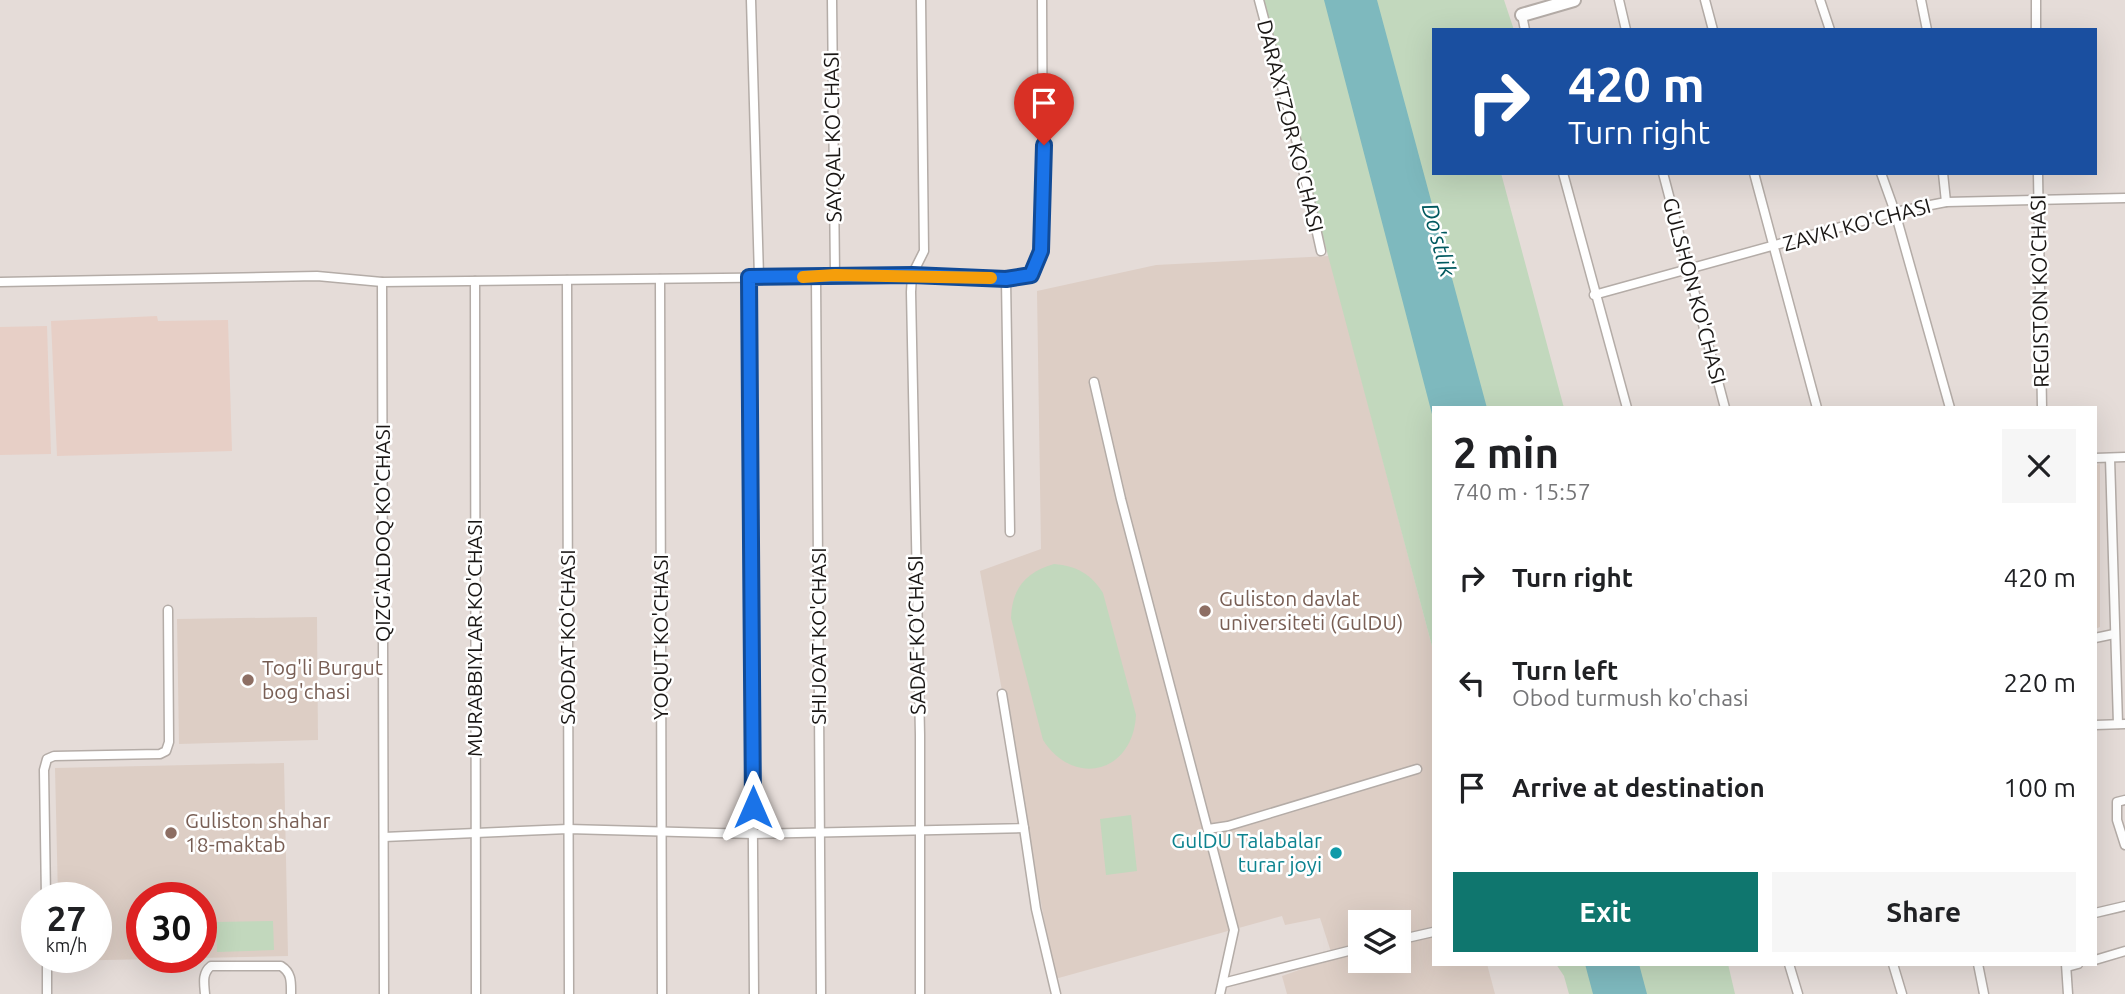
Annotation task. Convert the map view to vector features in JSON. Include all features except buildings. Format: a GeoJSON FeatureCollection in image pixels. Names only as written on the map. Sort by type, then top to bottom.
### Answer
{"type":"FeatureCollection","features":[{"type":"Feature","properties":{"kind":"street"},"geometry":{"type":"LineString","coordinates":[[751,0],[759,277]]}},
{"type":"Feature","properties":{"kind":"street","name":"SAYQAL KO'CHASI"},"geometry":{"type":"LineString","coordinates":[[832,0],[835,275]]}},
{"type":"Feature","properties":{"kind":"street"},"geometry":{"type":"LineString","coordinates":[[912,275],[924,251],[921,0]]}},
{"type":"Feature","properties":{"kind":"street"},"geometry":{"type":"LineString","coordinates":[[0,282],[317,276],[382,282],[835,275],[1006,279],[1031,275],[1041,251],[1043,214],[1042,0]]}},
{"type":"Feature","properties":{"kind":"street","name":"DARAXTZOR KO'CHASI"},"geometry":{"type":"LineString","coordinates":[[1259,0],[1298,147],[1321,251]]}},
{"type":"Feature","properties":{"kind":"street"},"geometry":{"type":"LineString","coordinates":[[1525,28],[1527,10],[1574,0]]}},
{"type":"Feature","properties":{"kind":"street"},"geometry":{"type":"LineString","coordinates":[[1619,0],[1626,28]]}},
{"type":"Feature","properties":{"kind":"street"},"geometry":{"type":"LineString","coordinates":[[1705,0],[1712,28]]}},
{"type":"Feature","properties":{"kind":"street"},"geometry":{"type":"LineString","coordinates":[[1820,0],[1829,28]]}},
{"type":"Feature","properties":{"kind":"street"},"geometry":{"type":"LineString","coordinates":[[1921,0],[1927,28]]}},
{"type":"Feature","properties":{"kind":"street"},"geometry":{"type":"LineString","coordinates":[[2036,0],[2036,28]]}},
{"type":"Feature","properties":{"kind":"street"},"geometry":{"type":"LineString","coordinates":[[1564,175],[1594,295],[1626,406]]}},
{"type":"Feature","properties":{"kind":"street","name":"GULSHON KO'CHASI"},"geometry":{"type":"LineString","coordinates":[[1664,175],[1724,406]]}},
{"type":"Feature","properties":{"kind":"street"},"geometry":{"type":"LineString","coordinates":[[1755,175],[1816,406]]}},
{"type":"Feature","properties":{"kind":"street"},"geometry":{"type":"LineString","coordinates":[[1882,175],[1895,212],[1949,406]]}},
{"type":"Feature","properties":{"kind":"street"},"geometry":{"type":"LineString","coordinates":[[1943,175],[1946,202]]}},
{"type":"Feature","properties":{"kind":"street","name":"REGISTON KO'CHASI"},"geometry":{"type":"LineString","coordinates":[[2038,175],[2042,406]]}},
{"type":"Feature","properties":{"kind":"street","name":"ZAVKI KO'CHASI"},"geometry":{"type":"LineString","coordinates":[[1594,295],[1895,212],[1946,202],[2125,198]]}},
{"type":"Feature","properties":{"kind":"street","name":"SADAF KO'CHASI"},"geometry":{"type":"LineString","coordinates":[[912,275],[920,735],[920,994]]}},
{"type":"Feature","properties":{"kind":"street"},"geometry":{"type":"LineString","coordinates":[[749,277],[754,994]]}},
{"type":"Feature","properties":{"kind":"street","name":"SHIJOAT KO'CHASI"},"geometry":{"type":"LineString","coordinates":[[816,277],[821,994]]}},
{"type":"Feature","properties":{"kind":"street","name":"YOQUT KO'CHASI"},"geometry":{"type":"LineString","coordinates":[[660,279],[662,994]]}},
{"type":"Feature","properties":{"kind":"street"},"geometry":{"type":"LineString","coordinates":[[1006,279],[1010,533]]}},
{"type":"Feature","properties":{"kind":"street","name":"SAODAT KO'CHASI"},"geometry":{"type":"LineString","coordinates":[[567,280],[569,994]]}},
{"type":"Feature","properties":{"kind":"street","name":"MURABBIYLAR KO'CHASI"},"geometry":{"type":"LineString","coordinates":[[475,281],[476,994]]}},
{"type":"Feature","properties":{"kind":"street","name":"QIZG'ALDOQ KO'CHASI"},"geometry":{"type":"LineString","coordinates":[[382,282],[384,994]]}},
{"type":"Feature","properties":{"kind":"street"},"geometry":{"type":"LineString","coordinates":[[1094,382],[1121,499],[1234,930],[1220,994]]}},
{"type":"Feature","properties":{"kind":"street"},"geometry":{"type":"LineString","coordinates":[[2097,458],[2125,457]]}},
{"type":"Feature","properties":{"kind":"street"},"geometry":{"type":"LineString","coordinates":[[2097,725],[2122,724],[2114,634],[2110,458]]}},
{"type":"Feature","properties":{"kind":"street"},"geometry":{"type":"LineString","coordinates":[[46,882],[44,770],[47,759],[54,756],[160,754],[166,751],[169,742],[168,610]]}},
{"type":"Feature","properties":{"kind":"street"},"geometry":{"type":"LineString","coordinates":[[2097,638],[2114,634]]}},
{"type":"Feature","properties":{"kind":"street"},"geometry":{"type":"LineString","coordinates":[[1002,694],[1036,909],[1056,994]]}},
{"type":"Feature","properties":{"kind":"street"},"geometry":{"type":"LineString","coordinates":[[1208,830],[1417,769]]}},
{"type":"Feature","properties":{"kind":"street"},"geometry":{"type":"LineString","coordinates":[[2125,800],[2117,802],[2118,820],[2125,845]]}},
{"type":"Feature","properties":{"kind":"street"},"geometry":{"type":"LineString","coordinates":[[384,836],[568,829],[753,834],[1024,828]]}},
{"type":"Feature","properties":{"kind":"street"},"geometry":{"type":"LineString","coordinates":[[2097,913],[2125,906]]}},
{"type":"Feature","properties":{"kind":"street"},"geometry":{"type":"LineString","coordinates":[[1411,937],[1432,932]]}},
{"type":"Feature","properties":{"kind":"street"},"geometry":{"type":"LineString","coordinates":[[1223,983],[1348,951]]}},
{"type":"Feature","properties":{"kind":"street"},"geometry":{"type":"LineString","coordinates":[[2097,959],[2125,951]]}},
{"type":"Feature","properties":{"kind":"street"},"geometry":{"type":"LineString","coordinates":[[205,994],[204,976],[211,966],[281,967],[291,978],[291,994]]}},
{"type":"Feature","properties":{"kind":"street"},"geometry":{"type":"LineString","coordinates":[[1790,966],[1798,994]]}},
{"type":"Feature","properties":{"kind":"street"},"geometry":{"type":"LineString","coordinates":[[1894,966],[1902,994]]}},
{"type":"Feature","properties":{"kind":"street"},"geometry":{"type":"LineString","coordinates":[[1979,966],[1984,994]]}},
{"type":"Feature","properties":{"kind":"street"},"geometry":{"type":"LineString","coordinates":[[2067,966],[2068,994]]}},
{"type":"Feature","properties":{"kind":"street"},"geometry":{"type":"LineString","coordinates":[[47,973],[47,994]]}},
{"type":"Feature","properties":{"kind":"shaded area","name":"Guliston davlat universiteti (GulDU)"},"geometry":{"type":"Polygon","coordinates":[[[1329,256],[1432,646],[1432,966],[1488,966],[1495,994],[1287,994],[1282,976],[1333,958],[1320,918],[1285,925],[1282,916],[1055,979],[980,571],[1041,549],[1037,291],[1156,265],[1329,256]]]}},
{"type":"Feature","properties":{"kind":"shaded area"},"geometry":{"type":"Polygon","coordinates":[[[157,316],[158,321],[228,320],[232,451],[57,456],[51,321],[157,316]]]}},
{"type":"Feature","properties":{"kind":"shaded area"},"geometry":{"type":"Polygon","coordinates":[[[47,326],[51,454],[0,455],[0,327],[47,326]]]}},
{"type":"Feature","properties":{"kind":"shaded area"},"geometry":{"type":"Polygon","coordinates":[[[2100,464],[2100,627],[2097,628],[2097,465],[2100,464]]]}},
{"type":"Feature","properties":{"kind":"shaded area","name":"Tog'li Burgut bog'chasi"},"geometry":{"type":"Polygon","coordinates":[[[317,617],[318,740],[179,744],[177,619],[317,617]]]}},
{"type":"Feature","properties":{"kind":"shaded area","name":"Guliston shahar 18-maktab"},"geometry":{"type":"Polygon","coordinates":[[[284,763],[288,956],[217,958],[217,882],[126,882],[126,960],[112,960],[112,882],[58,882],[55,768],[284,763]]]}},
{"type":"Feature","properties":{"kind":"green space"},"geometry":{"type":"Polygon","coordinates":[[[1260,0],[1504,0],[1513,28],[1432,28],[1432,175],[1502,175],[1563,406],[1432,406],[1432,646],[1260,0]]]}},
{"type":"Feature","properties":{"kind":"green space"},"geometry":{"type":"Polygon","coordinates":[[[1054,564],[1083,572],[1103,593],[1136,715],[1132,735],[1125,750],[1113,761],[1100,767],[1085,768],[1070,764],[1056,755],[1043,740],[1011,618],[1014,598],[1022,583],[1044,567],[1054,564]]]}},
{"type":"Feature","properties":{"kind":"green space"},"geometry":{"type":"Polygon","coordinates":[[[1131,815],[1137,871],[1106,875],[1100,819],[1131,815]]]}},
{"type":"Feature","properties":{"kind":"green space"},"geometry":{"type":"Polygon","coordinates":[[[273,921],[274,950],[217,952],[217,922],[273,921]]]}},
{"type":"Feature","properties":{"kind":"green space"},"geometry":{"type":"Polygon","coordinates":[[[1557,966],[1728,966],[1735,994],[1569,994],[1564,976],[1557,966]]]}},
{"type":"Feature","properties":{"kind":"water","name":"Do'stlik"},"geometry":{"type":"Polygon","coordinates":[[[1324,0],[1377,0],[1486,406],[1432,406],[1432,414],[1324,0]]]}},
{"type":"Feature","properties":{"kind":"water"},"geometry":{"type":"Polygon","coordinates":[[[1586,966],[1640,966],[1647,994],[1593,994],[1586,966]]]}},
{"type":"Feature","properties":{"kind":"slow traffic"},"geometry":{"type":"LineString","coordinates":[[803,277],[912,275],[991,278]]}},
{"type":"Feature","properties":{"kind":"place","name":"Guliston davlat universiteti (GulDU)"},"geometry":{"type":"Point","coordinates":[1205,611]}},
{"type":"Feature","properties":{"kind":"place","name":"Tog'li Burgut bog'chasi"},"geometry":{"type":"Point","coordinates":[248,680]}},
{"type":"Feature","properties":{"kind":"place","name":"Guliston shahar 18-maktab"},"geometry":{"type":"Point","coordinates":[171,833]}},
{"type":"Feature","properties":{"kind":"place","name":"GulDU Talabalar turar joyi"},"geometry":{"type":"Point","coordinates":[1336,853]}},
{"type":"Feature","properties":{"kind":"route"},"geometry":{"type":"LineString","coordinates":[[753,807],[749,277],[912,275],[1006,279],[1031,275],[1041,251],[1044,145]]}}]}
